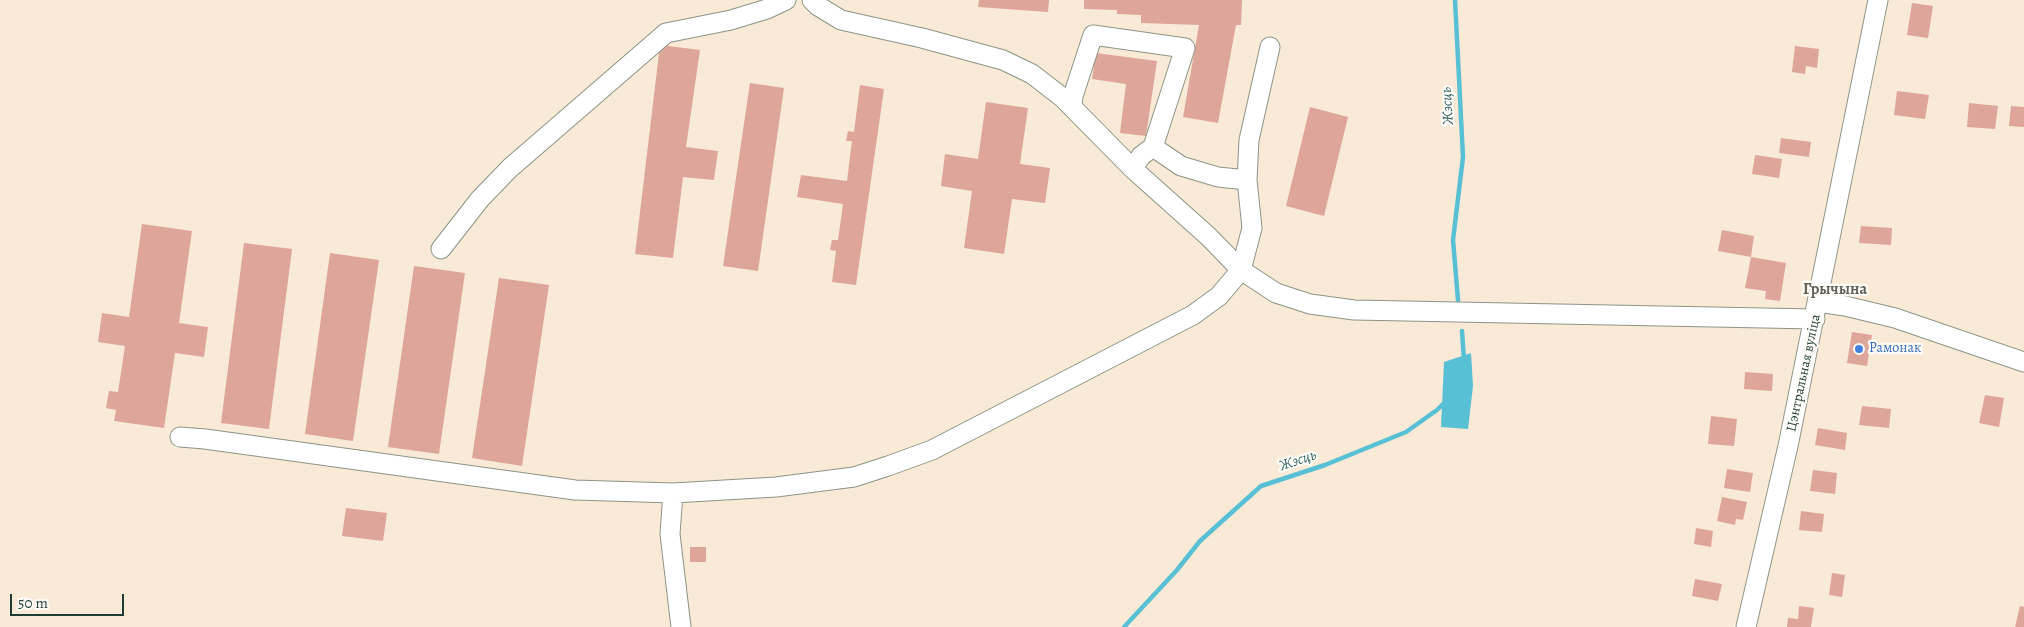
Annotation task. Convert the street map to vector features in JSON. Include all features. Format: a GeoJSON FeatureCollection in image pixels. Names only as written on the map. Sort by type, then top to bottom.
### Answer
{"type":"FeatureCollection","features":[{"type":"Feature","properties":{"kind":"street"},"geometry":{"type":"LineString","coordinates":[[442,249],[480,199],[510,168],[666,33],[731,20],[766,9],[786,0]]}},
{"type":"Feature","properties":{"kind":"street"},"geometry":{"type":"LineString","coordinates":[[812,0],[818,6],[841,20],[922,38],[1003,60],[1032,74],[1072,107],[1133,169],[1208,237],[1241,270],[1276,293],[1310,304],[1354,310],[1816,310],[1845,306],[1895,318],[2024,362]]}},
{"type":"Feature","properties":{"kind":"street","name":"Цэнтральная вуліца"},"geometry":{"type":"LineString","coordinates":[[1746,627],[1788,446],[1878,0]]}},
{"type":"Feature","properties":{"kind":"street"},"geometry":{"type":"LineString","coordinates":[[1072,107],[1093,35],[1185,48],[1153,147],[1141,156],[1133,169]]}},
{"type":"Feature","properties":{"kind":"street"},"geometry":{"type":"LineString","coordinates":[[180,437],[576,490],[673,494],[776,487],[854,477],[932,450],[1193,316],[1219,296],[1241,270],[1252,228],[1247,180],[1249,140],[1270,47]]}},
{"type":"Feature","properties":{"kind":"street"},"geometry":{"type":"LineString","coordinates":[[1153,147],[1181,166],[1218,177],[1247,180]]}},
{"type":"Feature","properties":{"kind":"street"},"geometry":{"type":"LineString","coordinates":[[673,494],[670,534],[681,627]]}},
{"type":"Feature","properties":{"kind":"water"},"geometry":{"type":"Polygon","coordinates":[[[1471,353],[1473,386],[1468,429],[1441,427],[1444,362],[1471,353]]]}},
{"type":"Feature","properties":{"kind":"building"},"geometry":{"type":"Polygon","coordinates":[[[979,0],[1049,0],[1048,12],[978,7],[979,0]]]}},
{"type":"Feature","properties":{"kind":"building"},"geometry":{"type":"Polygon","coordinates":[[[1084,0],[1242,0],[1241,25],[1236,25],[1218,123],[1183,117],[1199,25],[1141,23],[1141,15],[1117,14],[1117,10],[1084,9],[1084,0]]]}},
{"type":"Feature","properties":{"kind":"building"},"geometry":{"type":"Polygon","coordinates":[[[1912,3],[1933,6],[1928,38],[1907,35],[1912,3]]]}},
{"type":"Feature","properties":{"kind":"building"},"geometry":{"type":"Polygon","coordinates":[[[660,45],[700,50],[686,147],[718,151],[714,180],[683,177],[673,258],[635,254],[660,45]]]}},
{"type":"Feature","properties":{"kind":"building"},"geometry":{"type":"Polygon","coordinates":[[[1795,46],[1819,49],[1817,68],[1806,66],[1805,74],[1792,72],[1795,46]]]}},
{"type":"Feature","properties":{"kind":"building"},"geometry":{"type":"Polygon","coordinates":[[[1096,53],[1157,61],[1146,136],[1120,133],[1126,84],[1092,79],[1096,53]]]}},
{"type":"Feature","properties":{"kind":"building"},"geometry":{"type":"Polygon","coordinates":[[[750,83],[784,88],[758,271],[723,266],[750,83]]]}},
{"type":"Feature","properties":{"kind":"building"},"geometry":{"type":"Polygon","coordinates":[[[860,85],[884,89],[856,285],[832,282],[836,251],[830,250],[832,240],[838,240],[843,204],[797,197],[801,175],[847,181],[852,141],[846,141],[848,131],[854,132],[860,85]]]}},
{"type":"Feature","properties":{"kind":"building"},"geometry":{"type":"Polygon","coordinates":[[[1897,91],[1929,95],[1925,119],[1894,115],[1897,91]]]}},
{"type":"Feature","properties":{"kind":"building"},"geometry":{"type":"Polygon","coordinates":[[[986,102],[1028,108],[1020,164],[1050,168],[1045,203],[1012,199],[1004,254],[964,248],[972,191],[941,186],[945,154],[978,159],[986,102]]]}},
{"type":"Feature","properties":{"kind":"building"},"geometry":{"type":"Polygon","coordinates":[[[1969,103],[1998,106],[1995,129],[1967,127],[1969,103]]]}},
{"type":"Feature","properties":{"kind":"building"},"geometry":{"type":"Polygon","coordinates":[[[2011,106],[2024,107],[2024,127],[2009,126],[2011,106]]]}},
{"type":"Feature","properties":{"kind":"building"},"geometry":{"type":"Polygon","coordinates":[[[1310,107],[1348,117],[1324,216],[1286,206],[1310,107]]]}},
{"type":"Feature","properties":{"kind":"building"},"geometry":{"type":"Polygon","coordinates":[[[1781,138],[1811,142],[1809,157],[1779,153],[1781,138]]]}},
{"type":"Feature","properties":{"kind":"building"},"geometry":{"type":"Polygon","coordinates":[[[1755,155],[1782,159],[1779,178],[1752,174],[1755,155]]]}},
{"type":"Feature","properties":{"kind":"building"},"geometry":{"type":"Polygon","coordinates":[[[142,224],[192,231],[179,323],[208,327],[204,357],[175,353],[164,428],[114,421],[116,410],[106,408],[109,391],[118,392],[125,346],[98,342],[102,313],[129,317],[142,224]]]}},
{"type":"Feature","properties":{"kind":"building"},"geometry":{"type":"Polygon","coordinates":[[[1861,226],[1892,228],[1891,245],[1859,243],[1861,226]]]}},
{"type":"Feature","properties":{"kind":"building"},"geometry":{"type":"Polygon","coordinates":[[[1722,230],[1754,236],[1751,257],[1718,251],[1722,230]]]}},
{"type":"Feature","properties":{"kind":"building"},"geometry":{"type":"Polygon","coordinates":[[[244,243],[292,249],[269,429],[221,423],[244,243]]]}},
{"type":"Feature","properties":{"kind":"building"},"geometry":{"type":"Polygon","coordinates":[[[330,253],[379,260],[353,441],[305,434],[330,253]]]}},
{"type":"Feature","properties":{"kind":"building"},"geometry":{"type":"Polygon","coordinates":[[[1751,257],[1786,263],[1780,301],[1765,299],[1766,291],[1745,288],[1751,257]]]}},
{"type":"Feature","properties":{"kind":"building"},"geometry":{"type":"Polygon","coordinates":[[[414,266],[465,273],[439,454],[388,447],[414,266]]]}},
{"type":"Feature","properties":{"kind":"building"},"geometry":{"type":"Polygon","coordinates":[[[499,278],[549,285],[522,466],[472,458],[499,278]]]}},
{"type":"Feature","properties":{"kind":"building","name":"Рамонак"},"geometry":{"type":"Polygon","coordinates":[[[1852,332],[1872,335],[1867,366],[1847,363],[1852,332]]]}},
{"type":"Feature","properties":{"kind":"building"},"geometry":{"type":"Polygon","coordinates":[[[1745,372],[1773,374],[1772,391],[1744,389],[1745,372]]]}},
{"type":"Feature","properties":{"kind":"building"},"geometry":{"type":"Polygon","coordinates":[[[1985,395],[2004,398],[1999,427],[1979,423],[1985,395]]]}},
{"type":"Feature","properties":{"kind":"building"},"geometry":{"type":"Polygon","coordinates":[[[1862,406],[1891,409],[1889,428],[1859,425],[1862,406]]]}},
{"type":"Feature","properties":{"kind":"building"},"geometry":{"type":"Polygon","coordinates":[[[1711,416],[1737,419],[1734,446],[1708,444],[1711,416]]]}},
{"type":"Feature","properties":{"kind":"building"},"geometry":{"type":"Polygon","coordinates":[[[1818,428],[1847,433],[1845,450],[1815,445],[1818,428]]]}},
{"type":"Feature","properties":{"kind":"building"},"geometry":{"type":"Polygon","coordinates":[[[1727,469],[1753,473],[1750,492],[1724,488],[1727,469]]]}},
{"type":"Feature","properties":{"kind":"building"},"geometry":{"type":"Polygon","coordinates":[[[1813,470],[1837,473],[1835,494],[1810,491],[1813,470]]]}},
{"type":"Feature","properties":{"kind":"building"},"geometry":{"type":"Polygon","coordinates":[[[1722,497],[1747,502],[1743,520],[1736,519],[1735,525],[1717,521],[1722,497]]]}},
{"type":"Feature","properties":{"kind":"building"},"geometry":{"type":"Polygon","coordinates":[[[346,508],[387,513],[383,541],[342,536],[346,508]]]}},
{"type":"Feature","properties":{"kind":"building"},"geometry":{"type":"Polygon","coordinates":[[[1801,511],[1824,514],[1822,532],[1799,530],[1801,511]]]}},
{"type":"Feature","properties":{"kind":"building"},"geometry":{"type":"Polygon","coordinates":[[[1696,528],[1713,531],[1711,547],[1694,544],[1696,528]]]}},
{"type":"Feature","properties":{"kind":"building"},"geometry":{"type":"Polygon","coordinates":[[[690,547],[706,547],[706,562],[690,562],[690,547]]]}},
{"type":"Feature","properties":{"kind":"building"},"geometry":{"type":"Polygon","coordinates":[[[1832,573],[1845,575],[1842,597],[1829,595],[1832,573]]]}},
{"type":"Feature","properties":{"kind":"building"},"geometry":{"type":"Polygon","coordinates":[[[1695,579],[1722,584],[1718,601],[1692,596],[1695,579]]]}},
{"type":"Feature","properties":{"kind":"building"},"geometry":{"type":"Polygon","coordinates":[[[1799,606],[1814,608],[1811,627],[1787,627],[1788,618],[1798,619],[1799,606]]]}},
{"type":"Feature","properties":{"kind":"building"},"geometry":{"type":"Polygon","coordinates":[[[2020,606],[2024,607],[2024,627],[2015,627],[2020,606]]]}},
{"type":"Feature","properties":{"kind":"waterway","name":"Жэсць"},"geometry":{"type":"LineString","coordinates":[[1455,0],[1463,157],[1453,240],[1458,300]]}},
{"type":"Feature","properties":{"kind":"waterway","name":"Жэсць"},"geometry":{"type":"LineString","coordinates":[[1462,331],[1464,360]]}},
{"type":"Feature","properties":{"kind":"waterway","name":"Жэсць"},"geometry":{"type":"LineString","coordinates":[[1124,627],[1177,570],[1200,541],[1261,486],[1325,465],[1406,432],[1437,410],[1446,401]]}},
{"type":"Feature","properties":{"kind":"place","name":"Рамонак"},"geometry":{"type":"Point","coordinates":[1859,349]}},
{"type":"Feature","properties":{"kind":"district","name":"Грычына"},"geometry":{"type":"Point","coordinates":[1835,290]}}]}
